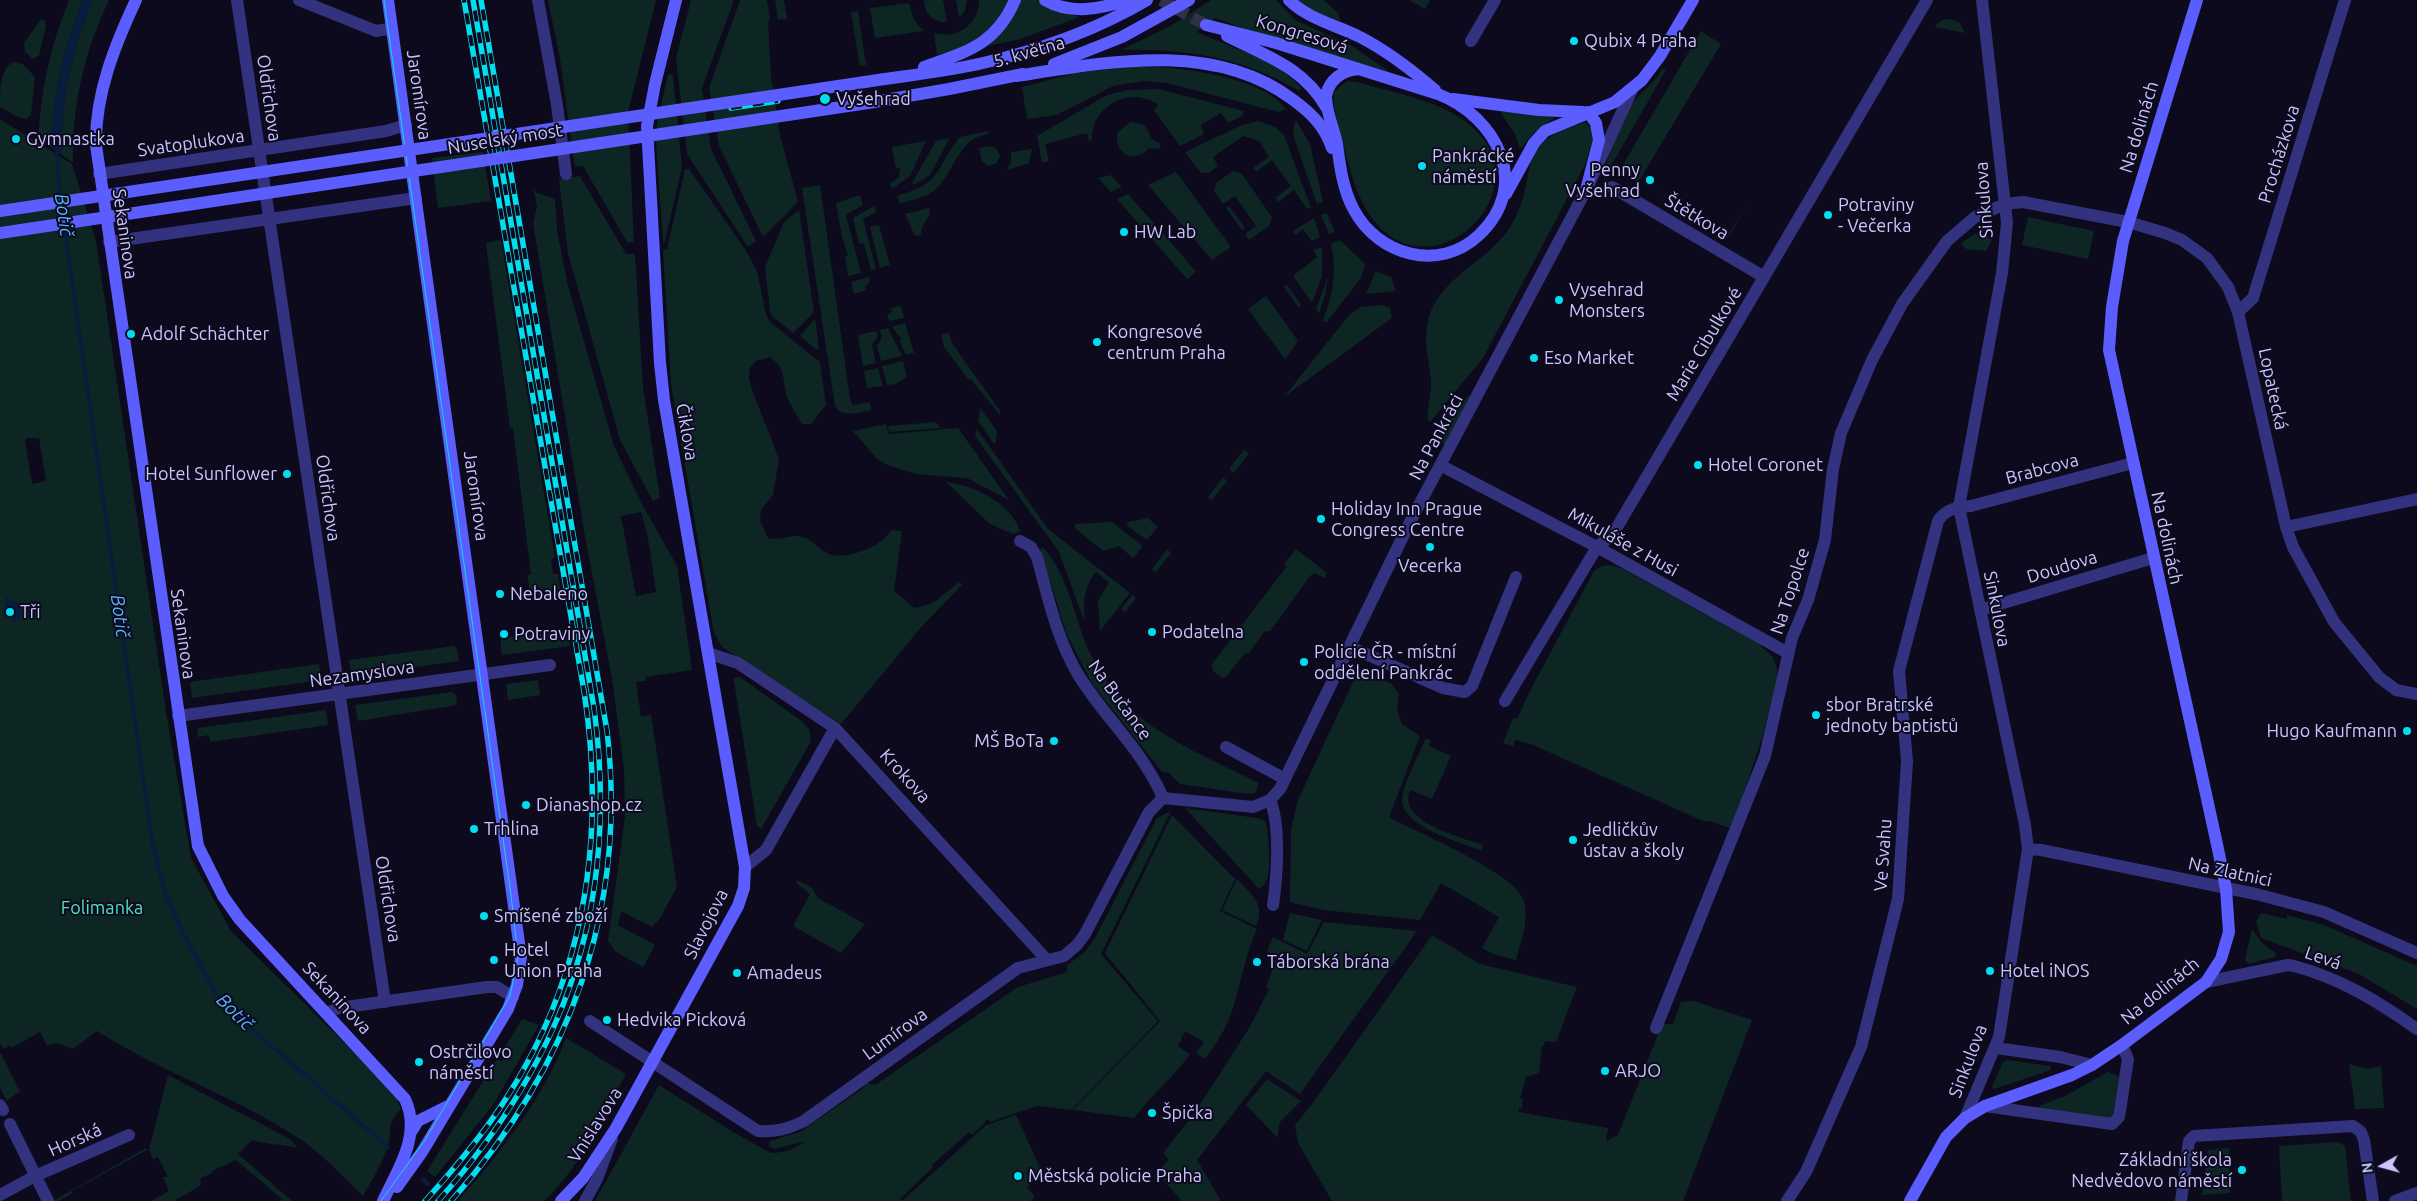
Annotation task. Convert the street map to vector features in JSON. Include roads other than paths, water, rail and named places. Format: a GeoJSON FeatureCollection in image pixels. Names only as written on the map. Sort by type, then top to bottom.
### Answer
{"type":"FeatureCollection","features":[{"type":"Feature","properties":{"kind":"main road","name":"Sekaninova"},"geometry":{"type":"LineString","coordinates":[[136,0],[112,55],[98,109],[96,134],[99,174],[198,846],[223,896],[240,920],[405,1099],[410,1111],[410,1135],[407,1152],[384,1201]]}},
{"type":"Feature","properties":{"kind":"main road","name":"Jaromírova"},"geometry":{"type":"LineString","coordinates":[[388,0],[521,950],[520,969],[513,997]]}},
{"type":"Feature","properties":{"kind":"main road","name":"Čiklova"},"geometry":{"type":"LineString","coordinates":[[676,0],[650,108],[647,153],[662,384],[745,867]]}},
{"type":"Feature","properties":{"kind":"main road"},"geometry":{"type":"LineString","coordinates":[[898,77],[980,45],[997,32],[1008,17],[1015,0]]}},
{"type":"Feature","properties":{"kind":"main road"},"geometry":{"type":"LineString","coordinates":[[1045,0],[1061,7],[1072,9],[1094,8],[1128,0]]}},
{"type":"Feature","properties":{"kind":"main road","name":"5. května"},"geometry":{"type":"LineString","coordinates":[[865,82],[970,66],[1033,50],[1099,26],[1147,0]]}},
{"type":"Feature","properties":{"kind":"main road","name":"5. května"},"geometry":{"type":"LineString","coordinates":[[868,102],[1016,76],[1090,51],[1154,21],[1189,0]]}},
{"type":"Feature","properties":{"kind":"main road"},"geometry":{"type":"LineString","coordinates":[[1289,0],[1300,11],[1373,45],[1411,70],[1438,94]]}},
{"type":"Feature","properties":{"kind":"main road","name":"Na Pankráci"},"geometry":{"type":"LineString","coordinates":[[1499,207],[1538,137],[1553,126],[1606,106],[1632,90],[1655,64],[1693,0]]}},
{"type":"Feature","properties":{"kind":"main road","name":"Na dolinách"},"geometry":{"type":"LineString","coordinates":[[1965,1118],[1985,1106],[2072,1075],[2122,1045],[2206,982],[2221,959],[2228,937],[2226,889],[2153,558],[2110,350],[2110,321],[2117,263],[2197,0]]}},
{"type":"Feature","properties":{"kind":"main road","name":"Kongresová"},"geometry":{"type":"LineString","coordinates":[[1328,109],[1317,91],[1297,72],[1206,25],[1276,43],[1359,69]]}},
{"type":"Feature","properties":{"kind":"main road"},"geometry":{"type":"LineString","coordinates":[[1016,76],[1085,66],[1141,61],[1182,61],[1237,71],[1284,93],[1315,116],[1331,144],[1353,208],[1364,226],[1386,245],[1411,255],[1438,255],[1464,246],[1484,230],[1499,207],[1504,181],[1503,164],[1498,144],[1480,121],[1451,99]]}},
{"type":"Feature","properties":{"kind":"main road"},"geometry":{"type":"LineString","coordinates":[[1340,170],[1334,127],[1328,109],[1327,91],[1332,82],[1342,73],[1359,69],[1451,99],[1539,110],[1588,112],[1596,123],[1599,140],[1586,190]]}},
{"type":"Feature","properties":{"kind":"main road","name":"Nuselský most"},"geometry":{"type":"LineString","coordinates":[[0,211],[865,82]]}},
{"type":"Feature","properties":{"kind":"main road","name":"Nuselský most"},"geometry":{"type":"LineString","coordinates":[[0,233],[868,102]]}},
{"type":"Feature","properties":{"kind":"main road","name":"Slavojova"},"geometry":{"type":"LineString","coordinates":[[653,1063],[738,906],[744,888],[745,867]]}},
{"type":"Feature","properties":{"kind":"main road","name":"Sekaninova"},"geometry":{"type":"LineString","coordinates":[[384,1201],[422,1152],[513,997]]}},
{"type":"Feature","properties":{"kind":"main road","name":"Vnislavova"},"geometry":{"type":"LineString","coordinates":[[561,1201],[582,1178],[616,1128],[653,1063]]}},
{"type":"Feature","properties":{"kind":"main road"},"geometry":{"type":"LineString","coordinates":[[410,1135],[418,1121],[452,1102]]}},
{"type":"Feature","properties":{"kind":"main road","name":"Sinkulova"},"geometry":{"type":"LineString","coordinates":[[1910,1201],[1946,1137],[1965,1118]]}},
{"type":"Feature","properties":{"kind":"street","name":"Oldřichova"},"geometry":{"type":"LineString","coordinates":[[238,0],[385,1002]]}},
{"type":"Feature","properties":{"kind":"street"},"geometry":{"type":"LineString","coordinates":[[299,0],[376,31],[388,28],[392,30]]}},
{"type":"Feature","properties":{"kind":"street"},"geometry":{"type":"LineString","coordinates":[[538,0],[557,104],[566,174]]}},
{"type":"Feature","properties":{"kind":"street"},"geometry":{"type":"LineString","coordinates":[[1471,41],[1495,0]]}},
{"type":"Feature","properties":{"kind":"street","name":"Marie Cibulkové"},"geometry":{"type":"LineString","coordinates":[[1505,701],[1597,547],[1613,534],[1927,0]]}},
{"type":"Feature","properties":{"kind":"street","name":"Sinkulova"},"geometry":{"type":"LineString","coordinates":[[1965,1118],[1996,1048],[2028,849],[2025,825],[1959,507],[2002,273],[2007,223],[1982,0]]}},
{"type":"Feature","properties":{"kind":"street","name":"Procházkova"},"geometry":{"type":"LineString","coordinates":[[2238,312],[2253,298],[2345,0]]}},
{"type":"Feature","properties":{"kind":"street","name":"Na Pankráci"},"geometry":{"type":"LineString","coordinates":[[1270,800],[1286,779],[1440,465],[1491,373],[1586,190],[1632,90]]}},
{"type":"Feature","properties":{"kind":"street","name":"Svatoplukova"},"geometry":{"type":"LineString","coordinates":[[99,174],[386,130],[406,124]]}},
{"type":"Feature","properties":{"kind":"street","name":"Štětkova"},"geometry":{"type":"LineString","coordinates":[[1612,187],[1764,277]]}},
{"type":"Feature","properties":{"kind":"street"},"geometry":{"type":"LineString","coordinates":[[109,242],[416,198]]}},
{"type":"Feature","properties":{"kind":"street","name":"Lopatecká"},"geometry":{"type":"LineString","coordinates":[[2005,204],[2023,202],[2128,222],[2174,237],[2207,258],[2228,287],[2238,312],[2286,527],[2301,564],[2334,622],[2382,680],[2402,693],[2417,694]]}},
{"type":"Feature","properties":{"kind":"street","name":"Na Topolce"},"geometry":{"type":"LineString","coordinates":[[1656,1028],[1765,756],[1788,653],[1808,600],[1824,547],[1833,469],[1840,433],[1872,360],[1902,304],[1947,241],[1966,222],[2005,204]]}},
{"type":"Feature","properties":{"kind":"street","name":"Brabcova"},"geometry":{"type":"LineString","coordinates":[[1959,507],[1971,506],[2133,463]]}},
{"type":"Feature","properties":{"kind":"street","name":"Mikuláše z Husi"},"geometry":{"type":"LineString","coordinates":[[1440,465],[1597,547],[1788,653]]}},
{"type":"Feature","properties":{"kind":"street"},"geometry":{"type":"LineString","coordinates":[[2286,527],[2417,498]]}},
{"type":"Feature","properties":{"kind":"street","name":"Ve Svahu"},"geometry":{"type":"LineString","coordinates":[[1787,1201],[1806,1172],[1861,1047],[1882,964],[1898,899],[1907,761],[1900,667],[1938,521],[1945,513],[1959,507]]}},
{"type":"Feature","properties":{"kind":"street","name":"Na Bučance"},"geometry":{"type":"LineString","coordinates":[[1020,540],[1031,547],[1037,557],[1056,624],[1078,674],[1148,766],[1163,798]]}},
{"type":"Feature","properties":{"kind":"street","name":"Doudova"},"geometry":{"type":"LineString","coordinates":[[1980,610],[2153,558]]}},
{"type":"Feature","properties":{"kind":"street"},"geometry":{"type":"LineString","coordinates":[[1350,647],[1443,688],[1465,692],[1472,686],[1516,577]]}},
{"type":"Feature","properties":{"kind":"street","name":"Krokova"},"geometry":{"type":"LineString","coordinates":[[708,653],[738,663],[835,728],[1047,960]]}},
{"type":"Feature","properties":{"kind":"street","name":"Nezamyslova"},"geometry":{"type":"LineString","coordinates":[[178,716],[550,665]]}},
{"type":"Feature","properties":{"kind":"street"},"geometry":{"type":"LineString","coordinates":[[745,867],[766,850],[835,728]]}},
{"type":"Feature","properties":{"kind":"street"},"geometry":{"type":"LineString","coordinates":[[1226,747],[1286,779]]}},
{"type":"Feature","properties":{"kind":"street"},"geometry":{"type":"LineString","coordinates":[[1163,798],[1182,798],[1246,807],[1260,806],[1270,800],[1275,820],[1276,881],[1273,905]]}},
{"type":"Feature","properties":{"kind":"street","name":"Lumírova"},"geometry":{"type":"LineString","coordinates":[[590,1021],[758,1131],[773,1132],[789,1129],[804,1121],[1018,968],[1064,956],[1077,946],[1149,812],[1163,798]]}},
{"type":"Feature","properties":{"kind":"street","name":"Na Zlatnici"},"geometry":{"type":"LineString","coordinates":[[2028,849],[2041,850],[2226,889],[2324,912],[2417,953]]}},
{"type":"Feature","properties":{"kind":"street","name":"Levá"},"geometry":{"type":"LineString","coordinates":[[2206,982],[2288,965],[2294,966],[2348,986],[2417,1029]]}},
{"type":"Feature","properties":{"kind":"street"},"geometry":{"type":"LineString","coordinates":[[326,1013],[339,1008],[492,987],[502,989],[513,997]]}},
{"type":"Feature","properties":{"kind":"street","name":"Na dolinách"},"geometry":{"type":"LineString","coordinates":[[1985,1106],[2112,1124],[2119,1117],[2128,1059],[2122,1045]]}},
{"type":"Feature","properties":{"kind":"street"},"geometry":{"type":"LineString","coordinates":[[1996,1048],[2092,1064]]}},
{"type":"Feature","properties":{"kind":"street","name":"Horská"},"geometry":{"type":"LineString","coordinates":[[10,1124],[48,1201]]}},
{"type":"Feature","properties":{"kind":"street"},"geometry":{"type":"LineString","coordinates":[[2182,1201],[2189,1141],[2194,1136],[2353,1126],[2361,1132],[2364,1140],[2372,1201]]}},
{"type":"Feature","properties":{"kind":"street"},"geometry":{"type":"LineString","coordinates":[[585,1201],[598,1179],[616,1128]]}},
{"type":"Feature","properties":{"kind":"street","name":"Horská"},"geometry":{"type":"LineString","coordinates":[[35,1176],[129,1135]]}},
{"type":"Feature","properties":{"kind":"street"},"geometry":{"type":"LineString","coordinates":[[0,1195],[35,1176]]}},
{"type":"Feature","properties":{"kind":"street"},"geometry":{"type":"LineString","coordinates":[[2395,1201],[2417,1193]]}},
{"type":"Feature","properties":{"kind":"water"},"geometry":{"type":"Polygon","coordinates":[[[83,0],[93,0],[73,56],[65,95],[62,155],[52,148],[54,110],[60,72],[83,0]]]}},
{"type":"Feature","properties":{"kind":"water"},"geometry":{"type":"Polygon","coordinates":[[[5,595],[10,597],[10,600],[21,604],[20,620],[12,621],[12,616],[6,616],[7,612],[4,612],[5,595]]]}},
{"type":"Feature","properties":{"kind":"waterway","name":"Botič"},"geometry":{"type":"LineString","coordinates":[[57,148],[60,198],[152,841],[165,893],[183,933],[215,992],[260,1036],[388,1147]]}},
{"type":"Feature","properties":{"kind":"waterway","name":"Botič"},"geometry":{"type":"LineString","coordinates":[[423,1179],[428,1184]]}},
{"type":"Feature","properties":{"kind":"tunnel"},"geometry":{"type":"LineString","coordinates":[[1161,0],[1206,25]]}},
{"type":"Feature","properties":{"kind":"tram line"},"geometry":{"type":"LineString","coordinates":[[381,1201],[425,1140],[510,996],[518,957],[511,895],[384,0]]}},
{"type":"Feature","properties":{"kind":"railway"},"geometry":{"type":"LineString","coordinates":[[425,1201],[468,1151],[507,1097],[534,1050],[555,1002],[572,952],[583,901],[590,850],[592,798],[590,745],[584,691],[464,0]]}},
{"type":"Feature","properties":{"kind":"railway"},"geometry":{"type":"LineString","coordinates":[[438,1201],[483,1146],[521,1090],[551,1032],[574,972],[590,911],[599,846],[600,779],[594,708],[473,0]]}},
{"type":"Feature","properties":{"kind":"railway"},"geometry":{"type":"LineString","coordinates":[[451,1201],[492,1150],[528,1097],[558,1041],[581,983],[598,923],[608,861],[611,797],[607,731],[481,0]]}},
{"type":"Feature","properties":{"kind":"railway"},"geometry":{"type":"LineString","coordinates":[[731,108],[778,101]]}},
{"type":"Feature","properties":{"kind":"place","name":"Qubix 4 Praha"},"geometry":{"type":"Point","coordinates":[1574,41]}},
{"type":"Feature","properties":{"kind":"place","name":"Vyšehrad"},"geometry":{"type":"Point","coordinates":[825,99]}},
{"type":"Feature","properties":{"kind":"place","name":"Gymnastka"},"geometry":{"type":"Point","coordinates":[16,139]}},
{"type":"Feature","properties":{"kind":"place","name":"Pankrácké náměstí"},"geometry":{"type":"Point","coordinates":[1422,166]}},
{"type":"Feature","properties":{"kind":"place","name":"Penny Vyšehrad"},"geometry":{"type":"Point","coordinates":[1650,180]}},
{"type":"Feature","properties":{"kind":"place","name":"Potraviny - Večerka"},"geometry":{"type":"Point","coordinates":[1828,215]}},
{"type":"Feature","properties":{"kind":"place","name":"HW Lab"},"geometry":{"type":"Point","coordinates":[1124,232]}},
{"type":"Feature","properties":{"kind":"place","name":"Vysehrad Monsters"},"geometry":{"type":"Point","coordinates":[1559,300]}},
{"type":"Feature","properties":{"kind":"place","name":"Adolf Schӓchter"},"geometry":{"type":"Point","coordinates":[131,334]}},
{"type":"Feature","properties":{"kind":"place","name":"Kongresové centrum Praha"},"geometry":{"type":"Point","coordinates":[1097,342]}},
{"type":"Feature","properties":{"kind":"place","name":"Eso Market"},"geometry":{"type":"Point","coordinates":[1534,358]}},
{"type":"Feature","properties":{"kind":"place","name":"Hotel Coronet"},"geometry":{"type":"Point","coordinates":[1698,465]}},
{"type":"Feature","properties":{"kind":"place","name":"Hotel Sunflower"},"geometry":{"type":"Point","coordinates":[287,474]}},
{"type":"Feature","properties":{"kind":"place","name":"Holiday Inn Prague Congress Centre"},"geometry":{"type":"Point","coordinates":[1321,519]}},
{"type":"Feature","properties":{"kind":"place","name":"Vecerka"},"geometry":{"type":"Point","coordinates":[1430,547]}},
{"type":"Feature","properties":{"kind":"place","name":"Nebaleno"},"geometry":{"type":"Point","coordinates":[500,594]}},
{"type":"Feature","properties":{"kind":"place","name":"Tři"},"geometry":{"type":"Point","coordinates":[10,612]}},
{"type":"Feature","properties":{"kind":"place","name":"Podatelna"},"geometry":{"type":"Point","coordinates":[1152,632]}},
{"type":"Feature","properties":{"kind":"place","name":"Potraviny"},"geometry":{"type":"Point","coordinates":[504,634]}},
{"type":"Feature","properties":{"kind":"place","name":"Policie ČR - místní oddělení Pankrác"},"geometry":{"type":"Point","coordinates":[1304,662]}},
{"type":"Feature","properties":{"kind":"place","name":"sbor Bratrské jednoty baptistů"},"geometry":{"type":"Point","coordinates":[1816,715]}},
{"type":"Feature","properties":{"kind":"place","name":"Hugo Kaufmann"},"geometry":{"type":"Point","coordinates":[2407,731]}},
{"type":"Feature","properties":{"kind":"place","name":"MŠ BoTa"},"geometry":{"type":"Point","coordinates":[1054,741]}},
{"type":"Feature","properties":{"kind":"place","name":"Dianashop.cz"},"geometry":{"type":"Point","coordinates":[526,805]}},
{"type":"Feature","properties":{"kind":"place","name":"Trhlina"},"geometry":{"type":"Point","coordinates":[474,829]}},
{"type":"Feature","properties":{"kind":"place","name":"Jedličkův ústav a školy"},"geometry":{"type":"Point","coordinates":[1573,840]}},
{"type":"Feature","properties":{"kind":"place","name":"Smíšené zboží"},"geometry":{"type":"Point","coordinates":[484,916]}},
{"type":"Feature","properties":{"kind":"place","name":"Hotel Union Praha"},"geometry":{"type":"Point","coordinates":[494,960]}},
{"type":"Feature","properties":{"kind":"place","name":"Táborská brána"},"geometry":{"type":"Point","coordinates":[1257,962]}},
{"type":"Feature","properties":{"kind":"place","name":"Hotel iNOS"},"geometry":{"type":"Point","coordinates":[1990,971]}},
{"type":"Feature","properties":{"kind":"place","name":"Amadeus"},"geometry":{"type":"Point","coordinates":[737,973]}},
{"type":"Feature","properties":{"kind":"place","name":"Hedvika Picková"},"geometry":{"type":"Point","coordinates":[607,1020]}},
{"type":"Feature","properties":{"kind":"place","name":"Ostrčilovo náměstí"},"geometry":{"type":"Point","coordinates":[419,1062]}},
{"type":"Feature","properties":{"kind":"place","name":"ARJO"},"geometry":{"type":"Point","coordinates":[1605,1071]}},
{"type":"Feature","properties":{"kind":"place","name":"Špička"},"geometry":{"type":"Point","coordinates":[1152,1113]}},
{"type":"Feature","properties":{"kind":"place","name":"Základní škola Nedvědovo náměstí"},"geometry":{"type":"Point","coordinates":[2242,1170]}},
{"type":"Feature","properties":{"kind":"place","name":"Městská policie Praha"},"geometry":{"type":"Point","coordinates":[1018,1176]}},
{"type":"Feature","properties":{"kind":"park label","name":"Folimanka"},"geometry":{"type":"Point","coordinates":[102,908]}}]}
